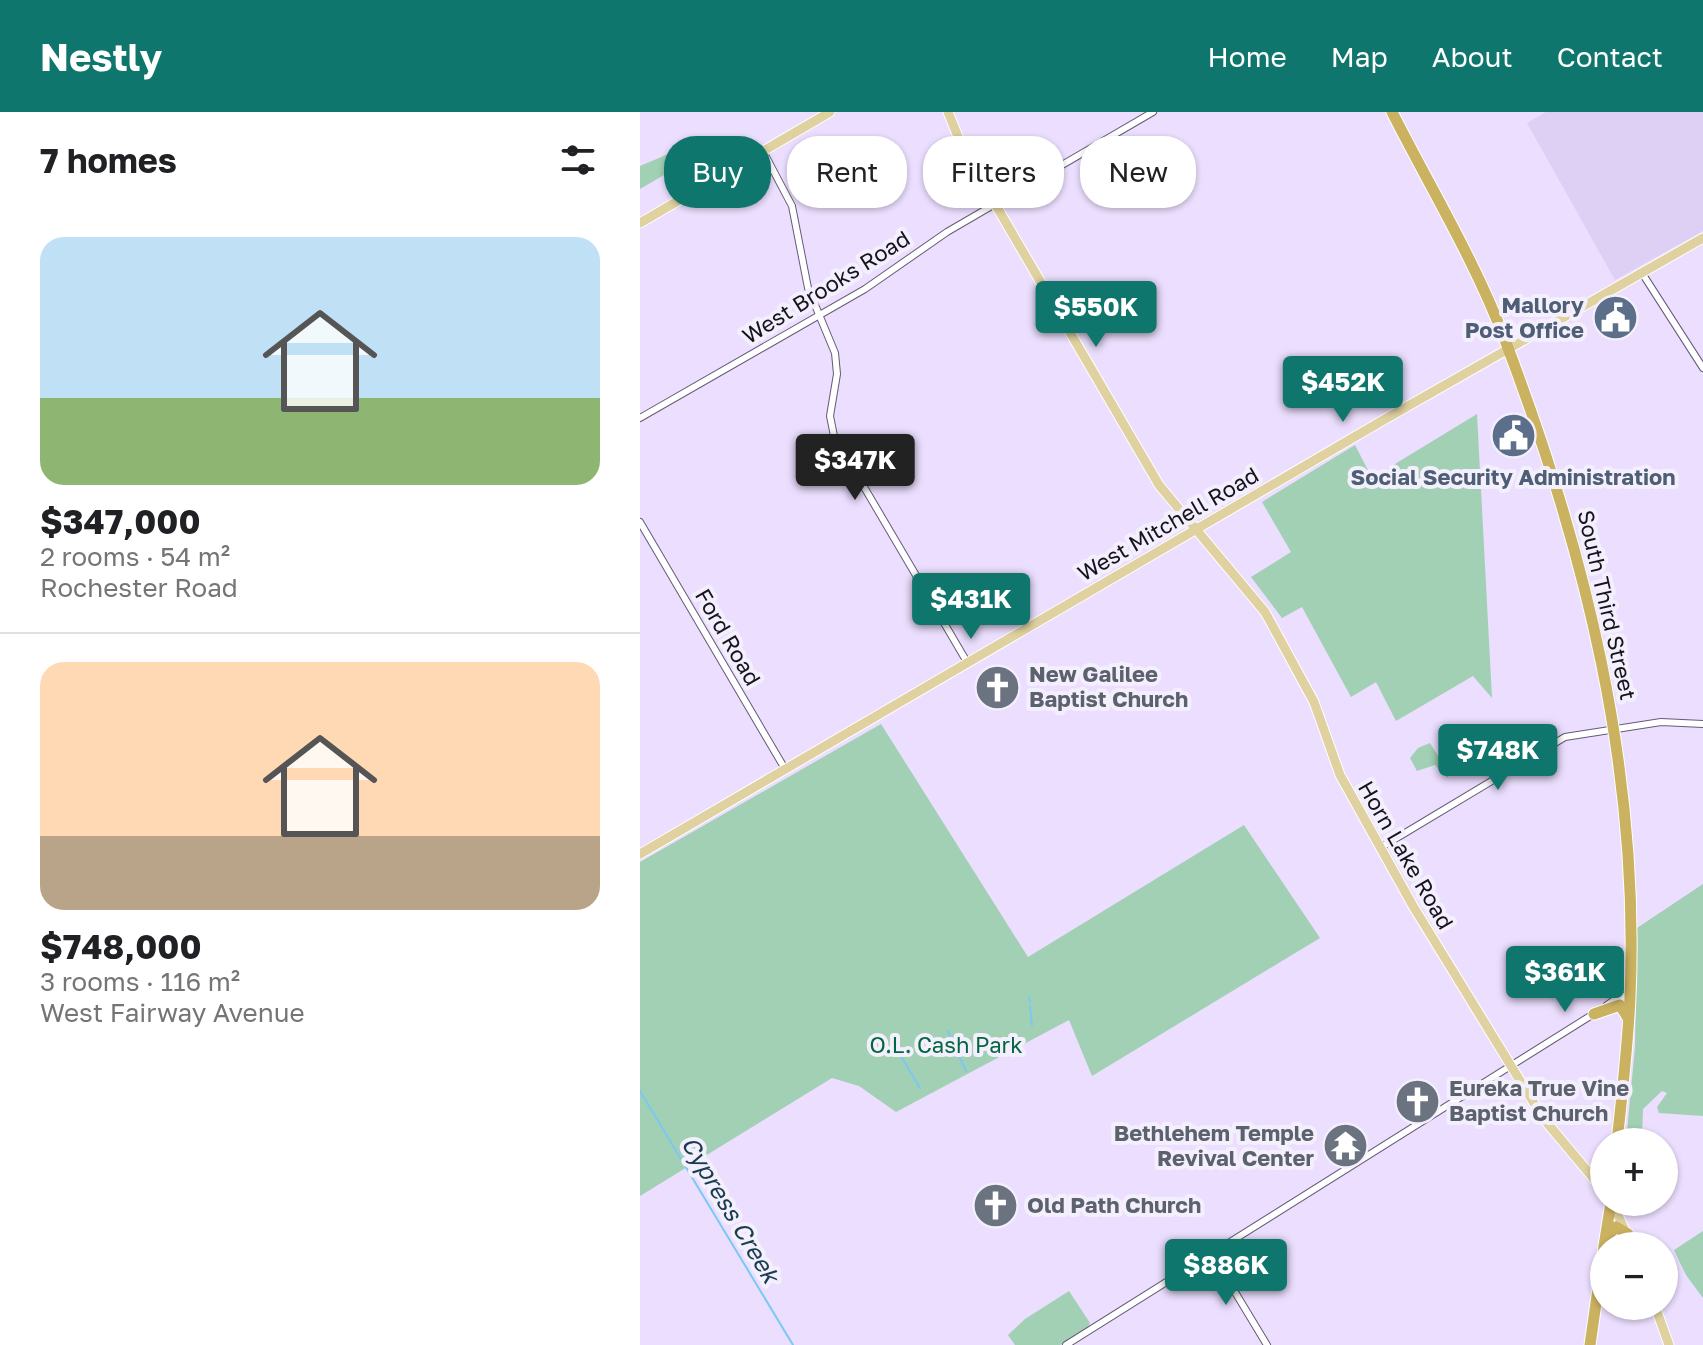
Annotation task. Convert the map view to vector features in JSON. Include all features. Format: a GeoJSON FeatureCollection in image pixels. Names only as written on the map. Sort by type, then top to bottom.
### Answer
{"type":"FeatureCollection","features":[{"type":"Feature","properties":{"kind":"highway","name":"South Third Street"},"geometry":{"type":"LineString","coordinates":[[1392,112],[1478,281],[1508,349],[1547,449],[1595,624],[1613,729],[1626,852],[1630,996],[1618,1128]]}},
{"type":"Feature","properties":{"kind":"highway"},"geometry":{"type":"LineString","coordinates":[[1594,1014],[1615,1004],[1620,1005],[1628,1019]]}},
{"type":"Feature","properties":{"kind":"highway"},"geometry":{"type":"LineString","coordinates":[[1590,1345],[1594,1320]]}},
{"type":"Feature","properties":{"kind":"main road"},"geometry":{"type":"LineString","coordinates":[[771,146],[830,112]]}},
{"type":"Feature","properties":{"kind":"main road","name":"Horn Lake Road"},"geometry":{"type":"LineString","coordinates":[[948,112],[958,136]]}},
{"type":"Feature","properties":{"kind":"main road"},"geometry":{"type":"LineString","coordinates":[[640,223],[666,208]]}},
{"type":"Feature","properties":{"kind":"main road","name":"Horn Lake Road"},"geometry":{"type":"LineString","coordinates":[[997,208],[1159,485],[1254,596],[1270,620],[1314,702],[1340,775],[1380,848],[1543,1118],[1590,1174]]}},
{"type":"Feature","properties":{"kind":"main road","name":"West Mitchell Road"},"geometry":{"type":"LineString","coordinates":[[640,854],[1221,514],[1703,238]]}},
{"type":"Feature","properties":{"kind":"main road"},"geometry":{"type":"LineString","coordinates":[[1178,507],[1198,519],[1221,514]]}},
{"type":"Feature","properties":{"kind":"main road"},"geometry":{"type":"LineString","coordinates":[[1174,542],[1184,524],[1178,507]]}},
{"type":"Feature","properties":{"kind":"main road"},"geometry":{"type":"LineString","coordinates":[[1174,542],[1194,538],[1208,543],[1209,528],[1221,514]]}},
{"type":"Feature","properties":{"kind":"main road"},"geometry":{"type":"LineString","coordinates":[[1660,1320],[1669,1345]]}},
{"type":"Feature","properties":{"kind":"street","name":"West Brooks Road"},"geometry":{"type":"LineString","coordinates":[[1064,164],[1153,112]]}},
{"type":"Feature","properties":{"kind":"street"},"geometry":{"type":"LineString","coordinates":[[771,166],[792,206],[805,276],[836,362],[830,416],[837,442],[967,662]]}},
{"type":"Feature","properties":{"kind":"street","name":"West Brooks Road"},"geometry":{"type":"LineString","coordinates":[[640,418],[820,315],[989,208]]}},
{"type":"Feature","properties":{"kind":"street"},"geometry":{"type":"LineString","coordinates":[[1642,273],[1703,368]]}},
{"type":"Feature","properties":{"kind":"street","name":"Ford Road"},"geometry":{"type":"LineString","coordinates":[[640,522],[785,769]]}},
{"type":"Feature","properties":{"kind":"street"},"geometry":{"type":"LineString","coordinates":[[1380,848],[1547,745],[1579,733],[1661,722],[1703,724]]}},
{"type":"Feature","properties":{"kind":"street"},"geometry":{"type":"LineString","coordinates":[[1066,1345],[1620,996],[1630,996]]}},
{"type":"Feature","properties":{"kind":"street"},"geometry":{"type":"LineString","coordinates":[[1212,1254],[1267,1345]]}},
{"type":"Feature","properties":{"kind":"shaded area"},"geometry":{"type":"Polygon","coordinates":[[[1546,112],[1703,112],[1703,231],[1615,280],[1527,123],[1546,112]]]}},
{"type":"Feature","properties":{"kind":"green space"},"geometry":{"type":"Polygon","coordinates":[[[664,156],[664,175],[640,189],[640,166],[664,156]]]}},
{"type":"Feature","properties":{"kind":"green space"},"geometry":{"type":"Polygon","coordinates":[[[1477,414],[1492,698],[1473,676],[1396,721],[1376,682],[1351,697],[1302,607],[1282,618],[1251,577],[1291,552],[1262,502],[1355,445],[1372,478],[1477,414]]]}},
{"type":"Feature","properties":{"kind":"green space","name":"O.L. Cash Park"},"geometry":{"type":"Polygon","coordinates":[[[881,724],[1028,957],[1244,825],[1320,938],[1092,1076],[1069,1020],[896,1112],[859,1086],[832,1078],[640,1196],[640,862],[881,724]]]}},
{"type":"Feature","properties":{"kind":"green space"},"geometry":{"type":"Polygon","coordinates":[[[1430,743],[1448,772],[1448,778],[1435,765],[1417,771],[1410,758],[1418,748],[1430,743]]]}},
{"type":"Feature","properties":{"kind":"green space"},"geometry":{"type":"Polygon","coordinates":[[[1703,884],[1703,1116],[1659,1113],[1657,1107],[1667,1093],[1662,1091],[1643,1109],[1642,1128],[1627,1128],[1635,1047],[1637,928],[1703,884]]]}},
{"type":"Feature","properties":{"kind":"green space"},"geometry":{"type":"Polygon","coordinates":[[[1703,1231],[1703,1298],[1686,1275],[1678,1258],[1678,1247],[1703,1231]]]}},
{"type":"Feature","properties":{"kind":"green space"},"geometry":{"type":"Polygon","coordinates":[[[1069,1291],[1090,1323],[1088,1327],[1060,1345],[1015,1345],[1008,1335],[1025,1319],[1069,1291]]]}},
{"type":"Feature","properties":{"kind":"waterway"},"geometry":{"type":"LineString","coordinates":[[1029,997],[1030,1002]]}},
{"type":"Feature","properties":{"kind":"waterway"},"geometry":{"type":"LineString","coordinates":[[1030,1006],[1032,1025]]}},
{"type":"Feature","properties":{"kind":"waterway"},"geometry":{"type":"LineString","coordinates":[[948,1031],[951,1039]]}},
{"type":"Feature","properties":{"kind":"waterway"},"geometry":{"type":"LineString","coordinates":[[892,1041],[920,1088]]}},
{"type":"Feature","properties":{"kind":"waterway"},"geometry":{"type":"LineString","coordinates":[[952,1041],[966,1071]]}},
{"type":"Feature","properties":{"kind":"waterway","name":"Cypress Creek"},"geometry":{"type":"LineString","coordinates":[[640,1091],[793,1345]]}},
{"type":"Feature","properties":{"kind":"place","name":"Mallory Post Office"},"geometry":{"type":"Point","coordinates":[1615,318]}},
{"type":"Feature","properties":{"kind":"place","name":"Social Security Administration"},"geometry":{"type":"Point","coordinates":[1513,436]}},
{"type":"Feature","properties":{"kind":"place","name":"New Galilee Baptist Church"},"geometry":{"type":"Point","coordinates":[998,687]}},
{"type":"Feature","properties":{"kind":"place","name":"Eureka True Vine Baptist Church"},"geometry":{"type":"Point","coordinates":[1418,1101]}},
{"type":"Feature","properties":{"kind":"place","name":"Bethlehem Temple Revival Center"},"geometry":{"type":"Point","coordinates":[1345,1146]}},
{"type":"Feature","properties":{"kind":"place","name":"Old Path Church"},"geometry":{"type":"Point","coordinates":[996,1205]}}]}
